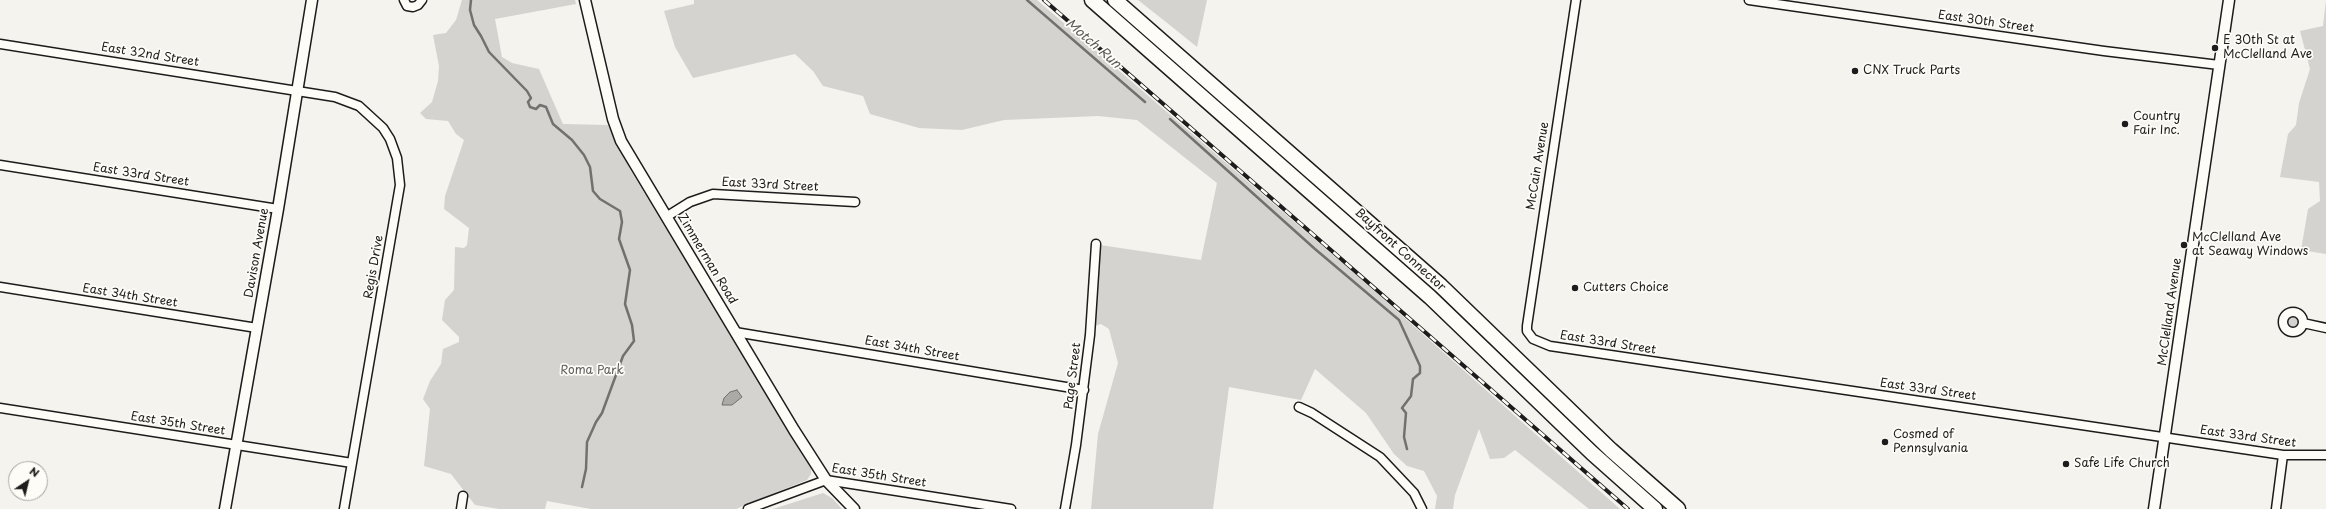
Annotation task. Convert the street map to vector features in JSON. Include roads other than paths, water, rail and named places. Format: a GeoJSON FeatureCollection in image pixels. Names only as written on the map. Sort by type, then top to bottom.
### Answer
{"type":"FeatureCollection","features":[{"type":"Feature","properties":{"kind":"highway","name":"Bayfront Connector"},"geometry":{"type":"LineString","coordinates":[[1092,0],[1430,297],[1569,431],[1655,509]]}},
{"type":"Feature","properties":{"kind":"highway","name":"Bayfront Connector"},"geometry":{"type":"LineString","coordinates":[[1115,0],[1441,286],[1611,450],[1678,509]]}},
{"type":"Feature","properties":{"kind":"street","name":"Davison Avenue"},"geometry":{"type":"LineString","coordinates":[[224,509],[278,209],[312,0]]}},
{"type":"Feature","properties":{"kind":"street"},"geometry":{"type":"LineString","coordinates":[[404,0],[407,6],[413,7],[418,5],[422,0]]}},
{"type":"Feature","properties":{"kind":"street","name":"Zimmerman Road"},"geometry":{"type":"LineString","coordinates":[[585,0],[619,138],[735,332],[826,480],[854,509]]}},
{"type":"Feature","properties":{"kind":"street","name":"McCain Avenue"},"geometry":{"type":"LineString","coordinates":[[1529,336],[1527,326],[1576,0]]}},
{"type":"Feature","properties":{"kind":"street","name":"East 30th Street"},"geometry":{"type":"LineString","coordinates":[[1749,0],[2104,51],[2219,65]]}},
{"type":"Feature","properties":{"kind":"street","name":"McClelland Avenue"},"geometry":{"type":"LineString","coordinates":[[2154,509],[2229,0]]}},
{"type":"Feature","properties":{"kind":"street","name":"East 32nd Street"},"geometry":{"type":"LineString","coordinates":[[0,44],[296,92]]}},
{"type":"Feature","properties":{"kind":"street","name":"Regis Drive"},"geometry":{"type":"LineString","coordinates":[[296,92],[348,101],[368,113],[379,122],[390,139],[400,170],[400,185],[397,204],[344,509]]}},
{"type":"Feature","properties":{"kind":"street","name":"East 33rd Street"},"geometry":{"type":"LineString","coordinates":[[0,165],[278,209]]}},
{"type":"Feature","properties":{"kind":"street","name":"East 33rd Street"},"geometry":{"type":"LineString","coordinates":[[666,217],[701,196],[714,194],[855,202]]}},
{"type":"Feature","properties":{"kind":"street","name":"Page Street"},"geometry":{"type":"LineString","coordinates":[[1065,509],[1084,390],[1090,335],[1096,244]]}},
{"type":"Feature","properties":{"kind":"street","name":"East 34th Street"},"geometry":{"type":"LineString","coordinates":[[0,287],[257,328]]}},
{"type":"Feature","properties":{"kind":"street"},"geometry":{"type":"LineString","coordinates":[[2303,323],[2326,328]]}},
{"type":"Feature","properties":{"kind":"street","name":"East 34th Street"},"geometry":{"type":"LineString","coordinates":[[735,332],[1084,390]]}},
{"type":"Feature","properties":{"kind":"street","name":"East 33rd Street"},"geometry":{"type":"LineString","coordinates":[[1529,336],[1541,344],[1550,346],[2164,438],[2283,455],[2326,455]]}},
{"type":"Feature","properties":{"kind":"street"},"geometry":{"type":"LineString","coordinates":[[1299,407],[1312,413],[1371,450],[1390,466],[1414,493],[1422,509]]}},
{"type":"Feature","properties":{"kind":"street","name":"East 35th Street"},"geometry":{"type":"LineString","coordinates":[[0,408],[352,463]]}},
{"type":"Feature","properties":{"kind":"street"},"geometry":{"type":"LineString","coordinates":[[2276,509],[2283,455]]}},
{"type":"Feature","properties":{"kind":"street","name":"East 35th Street"},"geometry":{"type":"LineString","coordinates":[[748,509],[826,480],[1011,509]]}},
{"type":"Feature","properties":{"kind":"street"},"geometry":{"type":"LineString","coordinates":[[461,509],[463,496]]}},
{"type":"Feature","properties":{"kind":"waterway","name":"Motch Run"},"geometry":{"type":"LineString","coordinates":[[471,0],[470,10],[474,25],[489,52],[527,91],[531,98],[528,102],[530,107],[536,109],[540,105],[546,107],[553,124],[572,140],[584,155],[590,167],[593,191],[600,199],[620,211],[622,222],[619,239],[630,270],[625,304],[632,325],[634,341],[623,356],[602,413],[587,442],[586,469],[582,487]]}},
{"type":"Feature","properties":{"kind":"waterway","name":"Motch Run"},"geometry":{"type":"LineString","coordinates":[[1027,0],[1145,102]]}},
{"type":"Feature","properties":{"kind":"waterway"},"geometry":{"type":"LineString","coordinates":[[1170,119],[1315,249],[1399,320],[1420,366],[1420,373],[1413,379],[1411,396],[1402,408],[1406,413],[1404,437],[1407,449]]}},
{"type":"Feature","properties":{"kind":"railway"},"geometry":{"type":"LineString","coordinates":[[1044,0],[1628,509]]}},
{"type":"Feature","properties":{"kind":"place","name":"E 30th St at McClelland Ave"},"geometry":{"type":"Point","coordinates":[2215,48]}},
{"type":"Feature","properties":{"kind":"place","name":"CNX Truck Parts"},"geometry":{"type":"Point","coordinates":[1855,71]}},
{"type":"Feature","properties":{"kind":"place","name":"Country Fair Inc."},"geometry":{"type":"Point","coordinates":[2125,124]}},
{"type":"Feature","properties":{"kind":"place","name":"McClelland Ave at Seaway Windows"},"geometry":{"type":"Point","coordinates":[2184,245]}},
{"type":"Feature","properties":{"kind":"place","name":"Cutters Choice"},"geometry":{"type":"Point","coordinates":[1575,288]}},
{"type":"Feature","properties":{"kind":"place","name":"Cosmed of Pennsylvania"},"geometry":{"type":"Point","coordinates":[1885,442]}},
{"type":"Feature","properties":{"kind":"place","name":"Safe Life Church"},"geometry":{"type":"Point","coordinates":[2066,464]}},
{"type":"Feature","properties":{"kind":"park label","name":"Roma Park"},"geometry":{"type":"Point","coordinates":[592,371]}}]}
